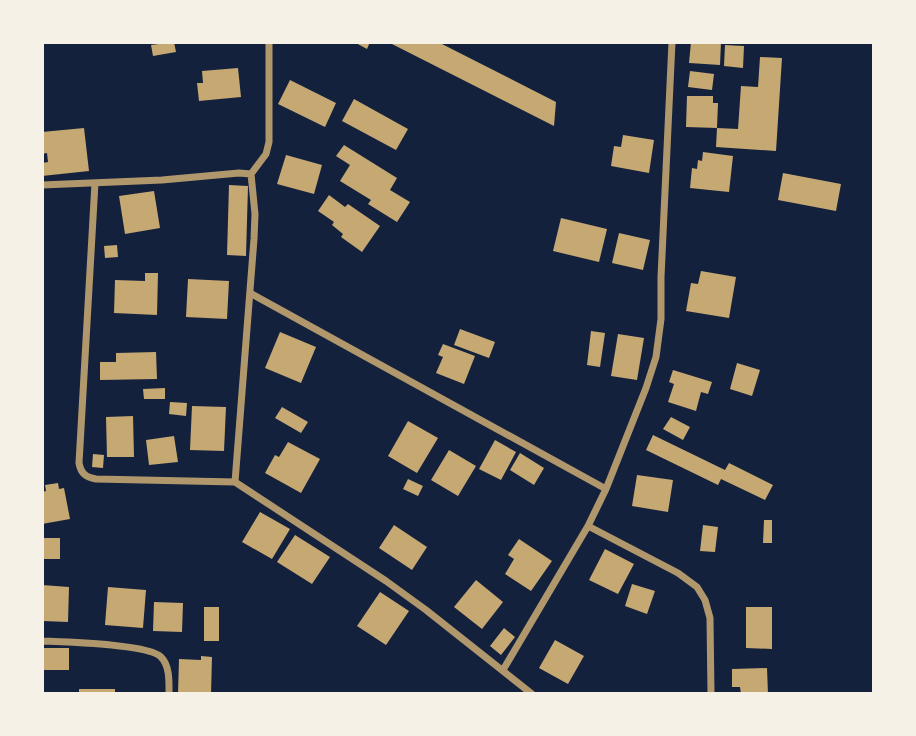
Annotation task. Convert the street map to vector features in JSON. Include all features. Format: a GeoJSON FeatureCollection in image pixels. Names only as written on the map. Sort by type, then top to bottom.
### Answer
{"type":"FeatureCollection","features":[{"type":"Feature","properties":{"kind":"street"},"geometry":{"type":"LineString","coordinates":[[235,482],[255,214],[251,174],[266,153],[269,142],[269,42]]}},
{"type":"Feature","properties":{"kind":"street"},"geometry":{"type":"LineString","coordinates":[[503,670],[606,489],[656,356],[672,42]]}},
{"type":"Feature","properties":{"kind":"street"},"geometry":{"type":"LineString","coordinates":[[42,185],[251,174]]}},
{"type":"Feature","properties":{"kind":"street"},"geometry":{"type":"LineString","coordinates":[[95,183],[79,463],[81,470],[89,478],[96,480],[235,482],[386,581],[532,694]]}},
{"type":"Feature","properties":{"kind":"street"},"geometry":{"type":"LineString","coordinates":[[250,293],[606,489]]}},
{"type":"Feature","properties":{"kind":"street"},"geometry":{"type":"LineString","coordinates":[[587,526],[678,573],[696,587],[705,600],[710,618],[711,694]]}},
{"type":"Feature","properties":{"kind":"street"},"geometry":{"type":"LineString","coordinates":[[42,641],[121,647],[157,653],[164,660],[168,671],[169,694]]}},
{"type":"Feature","properties":{"kind":"building"},"geometry":{"type":"Polygon","coordinates":[[[174,42],[176,52],[153,56],[151,45],[174,42]]]}},
{"type":"Feature","properties":{"kind":"building"},"geometry":{"type":"Polygon","coordinates":[[[354,42],[370,42],[367,49],[354,42]]]}},
{"type":"Feature","properties":{"kind":"building"},"geometry":{"type":"Polygon","coordinates":[[[388,42],[438,42],[556,102],[554,126],[388,42]]]}},
{"type":"Feature","properties":{"kind":"building"},"geometry":{"type":"Polygon","coordinates":[[[691,42],[721,42],[720,65],[689,63],[691,42]]]}},
{"type":"Feature","properties":{"kind":"building"},"geometry":{"type":"Polygon","coordinates":[[[725,45],[744,46],[743,68],[724,66],[725,45]]]}},
{"type":"Feature","properties":{"kind":"building"},"geometry":{"type":"Polygon","coordinates":[[[760,57],[782,58],[776,151],[716,147],[717,128],[738,129],[741,86],[758,87],[760,57]]]}},
{"type":"Feature","properties":{"kind":"building"},"geometry":{"type":"Polygon","coordinates":[[[238,68],[241,97],[199,101],[197,83],[203,83],[202,71],[238,68]]]}},
{"type":"Feature","properties":{"kind":"building"},"geometry":{"type":"Polygon","coordinates":[[[690,71],[714,74],[712,90],[688,87],[690,71]]]}},
{"type":"Feature","properties":{"kind":"building"},"geometry":{"type":"Polygon","coordinates":[[[290,80],[336,103],[325,127],[278,104],[290,80]]]}},
{"type":"Feature","properties":{"kind":"building"},"geometry":{"type":"Polygon","coordinates":[[[687,96],[713,96],[713,103],[718,103],[717,128],[686,127],[687,96]]]}},
{"type":"Feature","properties":{"kind":"building"},"geometry":{"type":"Polygon","coordinates":[[[354,99],[408,129],[396,150],[342,121],[354,99]]]}},
{"type":"Feature","properties":{"kind":"building"},"geometry":{"type":"Polygon","coordinates":[[[84,128],[89,171],[42,176],[42,163],[48,162],[47,153],[42,154],[42,132],[84,128]]]}},
{"type":"Feature","properties":{"kind":"building"},"geometry":{"type":"Polygon","coordinates":[[[623,135],[654,140],[649,173],[611,166],[614,146],[621,147],[623,135]]]}},
{"type":"Feature","properties":{"kind":"building"},"geometry":{"type":"Polygon","coordinates":[[[344,145],[397,178],[390,190],[410,202],[397,222],[368,204],[371,200],[340,181],[350,165],[336,156],[344,145]]]}},
{"type":"Feature","properties":{"kind":"building"},"geometry":{"type":"Polygon","coordinates":[[[703,152],[733,156],[729,192],[690,188],[692,168],[697,169],[703,152]]]}},
{"type":"Feature","properties":{"kind":"building"},"geometry":{"type":"Polygon","coordinates":[[[286,155],[322,165],[314,194],[277,184],[286,155]]]}},
{"type":"Feature","properties":{"kind":"building"},"geometry":{"type":"Polygon","coordinates":[[[783,173],[841,184],[836,211],[778,200],[783,173]]]}},
{"type":"Feature","properties":{"kind":"building"},"geometry":{"type":"Polygon","coordinates":[[[229,185],[248,186],[246,256],[227,255],[229,185]]]}},
{"type":"Feature","properties":{"kind":"building"},"geometry":{"type":"Polygon","coordinates":[[[154,191],[160,228],[125,234],[119,196],[154,191]]]}},
{"type":"Feature","properties":{"kind":"building"},"geometry":{"type":"Polygon","coordinates":[[[329,195],[345,207],[348,204],[380,226],[362,252],[341,237],[343,234],[332,225],[334,222],[318,211],[329,195]]]}},
{"type":"Feature","properties":{"kind":"building"},"geometry":{"type":"Polygon","coordinates":[[[561,218],[607,229],[599,262],[553,251],[561,218]]]}},
{"type":"Feature","properties":{"kind":"building"},"geometry":{"type":"Polygon","coordinates":[[[619,233],[650,240],[643,270],[612,263],[619,233]]]}},
{"type":"Feature","properties":{"kind":"building"},"geometry":{"type":"Polygon","coordinates":[[[117,245],[118,257],[105,258],[104,246],[117,245]]]}},
{"type":"Feature","properties":{"kind":"building"},"geometry":{"type":"Polygon","coordinates":[[[701,271],[736,277],[729,318],[686,311],[691,283],[698,284],[701,271]]]}},
{"type":"Feature","properties":{"kind":"building"},"geometry":{"type":"Polygon","coordinates":[[[145,273],[158,273],[157,315],[114,313],[115,280],[145,281],[145,273]]]}},
{"type":"Feature","properties":{"kind":"building"},"geometry":{"type":"Polygon","coordinates":[[[188,279],[229,281],[227,319],[186,317],[188,279]]]}},
{"type":"Feature","properties":{"kind":"building"},"geometry":{"type":"Polygon","coordinates":[[[460,329],[495,342],[489,358],[454,345],[460,329]]]}},
{"type":"Feature","properties":{"kind":"building"},"geometry":{"type":"Polygon","coordinates":[[[591,331],[605,333],[600,367],[587,365],[591,331]]]}},
{"type":"Feature","properties":{"kind":"building"},"geometry":{"type":"Polygon","coordinates":[[[280,332],[316,347],[301,383],[265,368],[280,332]]]}},
{"type":"Feature","properties":{"kind":"building"},"geometry":{"type":"Polygon","coordinates":[[[618,334],[644,338],[637,380],[611,376],[618,334]]]}},
{"type":"Feature","properties":{"kind":"building"},"geometry":{"type":"Polygon","coordinates":[[[443,344],[475,356],[464,384],[436,373],[443,357],[438,355],[443,344]]]}},
{"type":"Feature","properties":{"kind":"building"},"geometry":{"type":"Polygon","coordinates":[[[156,352],[157,379],[100,380],[100,362],[116,362],[116,353],[156,352]]]}},
{"type":"Feature","properties":{"kind":"building"},"geometry":{"type":"Polygon","coordinates":[[[737,363],[760,370],[752,396],[730,389],[737,363]]]}},
{"type":"Feature","properties":{"kind":"building"},"geometry":{"type":"Polygon","coordinates":[[[673,370],[712,382],[708,394],[701,392],[696,411],[668,402],[674,384],[669,382],[673,370]]]}},
{"type":"Feature","properties":{"kind":"building"},"geometry":{"type":"Polygon","coordinates":[[[165,388],[165,399],[144,399],[143,389],[165,388]]]}},
{"type":"Feature","properties":{"kind":"building"},"geometry":{"type":"Polygon","coordinates":[[[170,402],[187,403],[186,416],[169,414],[170,402]]]}},
{"type":"Feature","properties":{"kind":"building"},"geometry":{"type":"Polygon","coordinates":[[[192,406],[226,407],[224,451],[190,450],[192,406]]]}},
{"type":"Feature","properties":{"kind":"building"},"geometry":{"type":"Polygon","coordinates":[[[282,407],[308,422],[301,433],[275,418],[282,407]]]}},
{"type":"Feature","properties":{"kind":"building"},"geometry":{"type":"Polygon","coordinates":[[[133,416],[134,457],[107,457],[106,417],[133,416]]]}},
{"type":"Feature","properties":{"kind":"building"},"geometry":{"type":"Polygon","coordinates":[[[671,417],[690,427],[683,440],[663,429],[671,417]]]}},
{"type":"Feature","properties":{"kind":"building"},"geometry":{"type":"Polygon","coordinates":[[[408,421],[438,438],[417,473],[388,456],[408,421]]]}},
{"type":"Feature","properties":{"kind":"building"},"geometry":{"type":"Polygon","coordinates":[[[653,435],[725,470],[729,463],[773,485],[765,500],[721,479],[718,485],[646,450],[653,435]]]}},
{"type":"Feature","properties":{"kind":"building"},"geometry":{"type":"Polygon","coordinates":[[[174,436],[178,462],[149,465],[146,440],[174,436]]]}},
{"type":"Feature","properties":{"kind":"building"},"geometry":{"type":"Polygon","coordinates":[[[495,440],[516,452],[501,480],[479,469],[495,440]]]}},
{"type":"Feature","properties":{"kind":"building"},"geometry":{"type":"Polygon","coordinates":[[[288,442],[320,459],[301,493],[265,473],[275,455],[279,457],[288,442]]]}},
{"type":"Feature","properties":{"kind":"building"},"geometry":{"type":"Polygon","coordinates":[[[449,450],[476,466],[458,496],[431,480],[449,450]]]}},
{"type":"Feature","properties":{"kind":"building"},"geometry":{"type":"Polygon","coordinates":[[[520,453],[544,468],[534,485],[510,470],[520,453]]]}},
{"type":"Feature","properties":{"kind":"building"},"geometry":{"type":"Polygon","coordinates":[[[93,454],[104,455],[103,468],[92,467],[93,454]]]}},
{"type":"Feature","properties":{"kind":"building"},"geometry":{"type":"Polygon","coordinates":[[[637,475],[673,480],[668,512],[632,506],[637,475]]]}},
{"type":"Feature","properties":{"kind":"building"},"geometry":{"type":"Polygon","coordinates":[[[408,479],[423,486],[418,496],[403,489],[408,479]]]}},
{"type":"Feature","properties":{"kind":"building"},"geometry":{"type":"Polygon","coordinates":[[[58,483],[59,489],[64,488],[70,519],[42,524],[42,492],[46,491],[45,485],[58,483]]]}},
{"type":"Feature","properties":{"kind":"building"},"geometry":{"type":"Polygon","coordinates":[[[260,512],[290,529],[272,559],[242,542],[260,512]]]}},
{"type":"Feature","properties":{"kind":"building"},"geometry":{"type":"Polygon","coordinates":[[[764,520],[772,520],[772,543],[763,543],[764,520]]]}},
{"type":"Feature","properties":{"kind":"building"},"geometry":{"type":"Polygon","coordinates":[[[394,525],[427,547],[412,570],[379,548],[394,525]]]}},
{"type":"Feature","properties":{"kind":"building"},"geometry":{"type":"Polygon","coordinates":[[[703,525],[718,527],[715,552],[700,551],[703,525]]]}},
{"type":"Feature","properties":{"kind":"building"},"geometry":{"type":"Polygon","coordinates":[[[295,535],[330,557],[312,584],[277,562],[295,535]]]}},
{"type":"Feature","properties":{"kind":"building"},"geometry":{"type":"Polygon","coordinates":[[[42,538],[60,538],[60,559],[42,559],[42,538]]]}},
{"type":"Feature","properties":{"kind":"building"},"geometry":{"type":"Polygon","coordinates":[[[519,539],[552,561],[531,591],[505,574],[514,559],[508,555],[519,539]]]}},
{"type":"Feature","properties":{"kind":"building"},"geometry":{"type":"Polygon","coordinates":[[[605,549],[634,564],[618,594],[589,580],[605,549]]]}},
{"type":"Feature","properties":{"kind":"building"},"geometry":{"type":"Polygon","coordinates":[[[476,580],[503,602],[482,629],[454,607],[476,580]]]}},
{"type":"Feature","properties":{"kind":"building"},"geometry":{"type":"Polygon","coordinates":[[[632,584],[655,591],[647,614],[625,606],[632,584]]]}},
{"type":"Feature","properties":{"kind":"building"},"geometry":{"type":"Polygon","coordinates":[[[42,585],[69,587],[68,622],[42,621],[42,585]]]}},
{"type":"Feature","properties":{"kind":"building"},"geometry":{"type":"Polygon","coordinates":[[[108,587],[146,590],[143,628],[105,625],[108,587]]]}},
{"type":"Feature","properties":{"kind":"building"},"geometry":{"type":"Polygon","coordinates":[[[380,592],[409,611],[386,645],[357,626],[380,592]]]}},
{"type":"Feature","properties":{"kind":"building"},"geometry":{"type":"Polygon","coordinates":[[[154,602],[183,603],[182,632],[153,631],[154,602]]]}},
{"type":"Feature","properties":{"kind":"building"},"geometry":{"type":"Polygon","coordinates":[[[204,607],[219,607],[219,641],[204,641],[204,607]]]}},
{"type":"Feature","properties":{"kind":"building"},"geometry":{"type":"Polygon","coordinates":[[[746,607],[772,607],[772,649],[746,648],[746,607]]]}},
{"type":"Feature","properties":{"kind":"building"},"geometry":{"type":"Polygon","coordinates":[[[504,628],[515,637],[501,655],[490,646],[504,628]]]}},
{"type":"Feature","properties":{"kind":"building"},"geometry":{"type":"Polygon","coordinates":[[[555,640],[584,656],[568,684],[539,668],[555,640]]]}},
{"type":"Feature","properties":{"kind":"building"},"geometry":{"type":"Polygon","coordinates":[[[42,648],[69,648],[69,670],[42,670],[42,648]]]}},
{"type":"Feature","properties":{"kind":"building"},"geometry":{"type":"Polygon","coordinates":[[[201,656],[212,657],[211,694],[178,694],[179,659],[201,660],[201,656]]]}},
{"type":"Feature","properties":{"kind":"building"},"geometry":{"type":"Polygon","coordinates":[[[767,668],[768,694],[741,694],[740,687],[732,687],[732,669],[767,668]]]}},
{"type":"Feature","properties":{"kind":"building"},"geometry":{"type":"Polygon","coordinates":[[[79,689],[115,689],[115,694],[79,694],[79,689]]]}}]}
